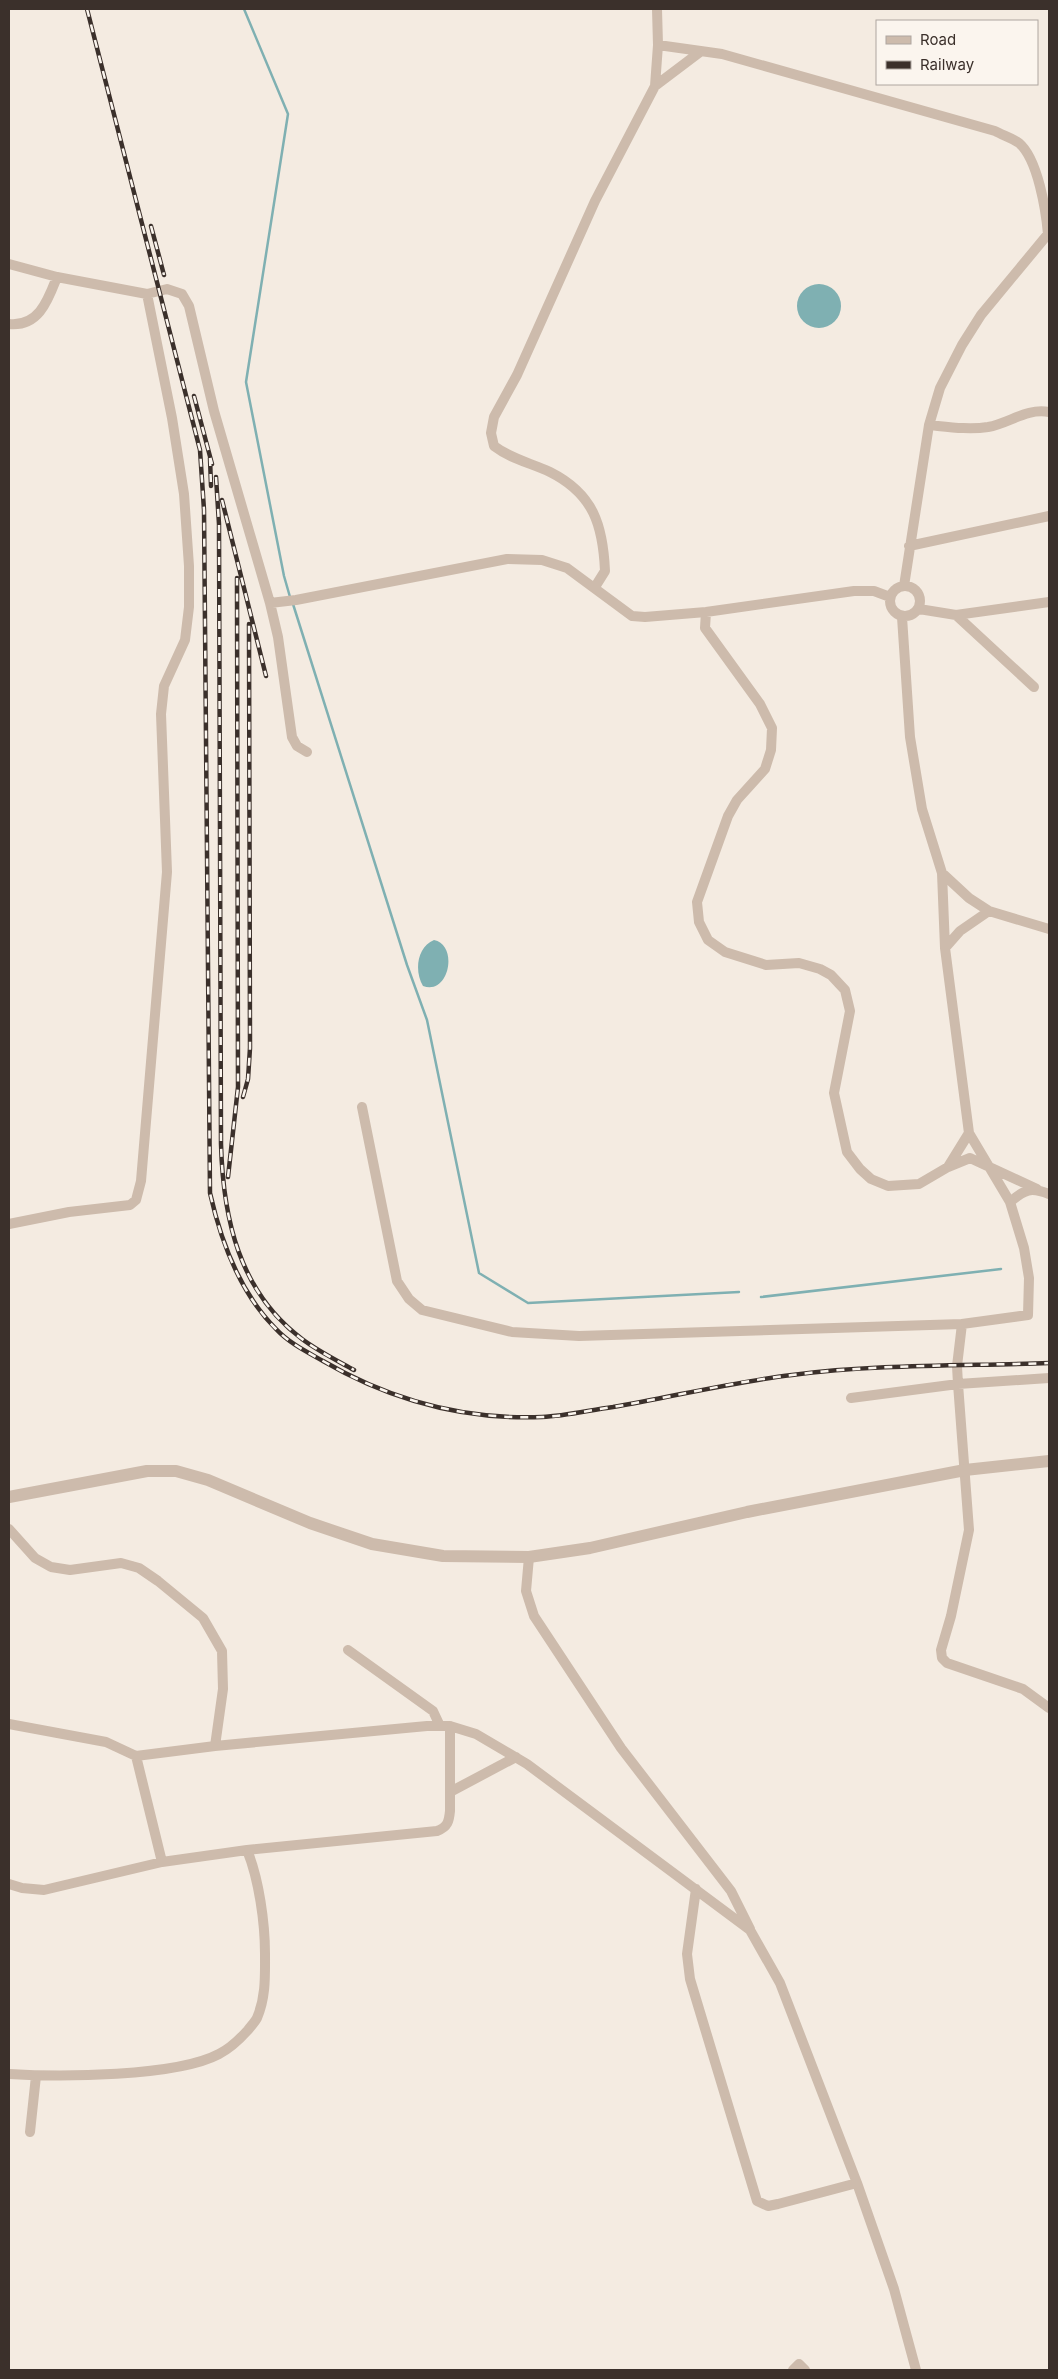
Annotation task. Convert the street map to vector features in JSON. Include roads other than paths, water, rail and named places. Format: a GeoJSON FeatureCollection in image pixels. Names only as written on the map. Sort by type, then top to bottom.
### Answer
{"type":"FeatureCollection","features":[{"type":"Feature","properties":{"kind":"street"},"geometry":{"type":"LineString","coordinates":[[595,587],[605,571],[597,518],[572,486],[550,472],[507,456],[494,446],[492,433],[494,417],[517,375],[595,201],[655,86],[658,45],[657,9]]}},
{"type":"Feature","properties":{"kind":"street"},"geometry":{"type":"LineString","coordinates":[[658,45],[722,54],[995,131],[1020,144],[1031,162],[1044,195],[1049,234],[981,315],[962,344],[940,388],[929,425],[904,586]]}},
{"type":"Feature","properties":{"kind":"street"},"geometry":{"type":"LineString","coordinates":[[655,86],[700,52]]}},
{"type":"Feature","properties":{"kind":"street"},"geometry":{"type":"LineString","coordinates":[[9,264],[57,277],[147,294],[167,289],[175,290],[182,294],[189,306],[214,411],[270,602],[278,637],[292,737],[297,746],[307,752]]}},
{"type":"Feature","properties":{"kind":"street"},"geometry":{"type":"LineString","coordinates":[[9,324],[17,325],[35,318],[46,305],[57,277]]}},
{"type":"Feature","properties":{"kind":"street"},"geometry":{"type":"LineString","coordinates":[[9,1224],[69,1212],[130,1206],[136,1200],[141,1181],[167,872],[161,714],[164,686],[185,640],[189,607],[184,494],[172,418],[147,294]]}},
{"type":"Feature","properties":{"kind":"street"},"geometry":{"type":"LineString","coordinates":[[929,425],[965,429],[990,426],[1021,414],[1049,412]]}},
{"type":"Feature","properties":{"kind":"street"},"geometry":{"type":"LineString","coordinates":[[909,546],[1049,516]]}},
{"type":"Feature","properties":{"kind":"street"},"geometry":{"type":"LineString","coordinates":[[270,602],[296,600],[507,559],[542,560],[568,568],[632,616],[645,617],[706,612],[854,590],[874,591],[890,597]]}},
{"type":"Feature","properties":{"kind":"street"},"geometry":{"type":"LineString","coordinates":[[904,586],[914,589],[920,598],[918,609],[912,615],[902,616],[892,609],[890,597],[896,589],[904,586]]}},
{"type":"Feature","properties":{"kind":"street"},"geometry":{"type":"LineString","coordinates":[[918,609],[956,616],[1049,602]]}},
{"type":"Feature","properties":{"kind":"street"},"geometry":{"type":"LineString","coordinates":[[706,612],[705,628],[731,667],[760,704],[772,728],[771,750],[765,769],[737,800],[728,816],[697,902],[699,922],[708,940],[724,952],[766,964],[799,963],[820,969],[831,975],[845,990],[850,1011],[834,1093],[847,1152],[860,1169],[872,1179],[888,1186],[919,1184],[948,1167],[970,1158],[1049,1194]]}},
{"type":"Feature","properties":{"kind":"street"},"geometry":{"type":"LineString","coordinates":[[362,1106],[397,1280],[409,1299],[422,1310],[512,1332],[579,1336],[962,1324],[1028,1315],[1029,1278],[1024,1248],[1010,1202],[969,1133],[945,948],[942,873],[922,808],[910,737],[902,616]]}},
{"type":"Feature","properties":{"kind":"street"},"geometry":{"type":"LineString","coordinates":[[956,616],[1034,687]]}},
{"type":"Feature","properties":{"kind":"street"},"geometry":{"type":"LineString","coordinates":[[942,873],[969,898],[989,911],[1049,929]]}},
{"type":"Feature","properties":{"kind":"street"},"geometry":{"type":"LineString","coordinates":[[945,948],[960,931],[989,911]]}},
{"type":"Feature","properties":{"kind":"street"},"geometry":{"type":"LineString","coordinates":[[948,1167],[969,1133]]}},
{"type":"Feature","properties":{"kind":"street"},"geometry":{"type":"LineString","coordinates":[[1010,1202],[1022,1191],[1037,1189]]}},
{"type":"Feature","properties":{"kind":"street"},"geometry":{"type":"LineString","coordinates":[[962,1324],[958,1384],[969,1530],[951,1616],[941,1650],[942,1658],[948,1663],[1023,1689],[1049,1708]]}},
{"type":"Feature","properties":{"kind":"street"},"geometry":{"type":"LineString","coordinates":[[851,1398],[958,1384],[1049,1378]]}},
{"type":"Feature","properties":{"kind":"street"},"geometry":{"type":"LineString","coordinates":[[9,1497],[147,1471],[176,1471],[208,1480],[310,1523],[372,1544],[443,1556],[528,1557],[590,1548],[747,1512],[965,1470],[1049,1461]]}},
{"type":"Feature","properties":{"kind":"street"},"geometry":{"type":"LineString","coordinates":[[9,1529],[35,1558],[51,1567],[70,1570],[121,1563],[139,1568],[203,1618],[222,1651],[223,1689],[220,1719],[214,1746]]}},
{"type":"Feature","properties":{"kind":"street"},"geometry":{"type":"LineString","coordinates":[[528,1557],[526,1592],[534,1616],[621,1748],[731,1891],[750,1930],[780,1983],[857,2183],[894,2289],[916,2370]]}},
{"type":"Feature","properties":{"kind":"street"},"geometry":{"type":"LineString","coordinates":[[9,1884],[22,1888],[44,1890],[162,1862],[247,1850],[437,1831],[444,1828],[449,1822],[450,1792],[445,1726],[433,1711],[348,1650]]}},
{"type":"Feature","properties":{"kind":"street"},"geometry":{"type":"LineString","coordinates":[[9,1724],[106,1742],[136,1756],[214,1746],[445,1726],[476,1734],[516,1757],[750,1930]]}},
{"type":"Feature","properties":{"kind":"street"},"geometry":{"type":"LineString","coordinates":[[136,1756],[162,1862]]}},
{"type":"Feature","properties":{"kind":"street"},"geometry":{"type":"LineString","coordinates":[[450,1792],[516,1757]]}},
{"type":"Feature","properties":{"kind":"street"},"geometry":{"type":"LineString","coordinates":[[9,2074],[36,2076],[145,2071],[192,2063],[218,2054],[238,2041],[257,2020],[265,1990],[265,1942],[254,1866],[247,1850]]}},
{"type":"Feature","properties":{"kind":"street"},"geometry":{"type":"LineString","coordinates":[[696,1889],[687,1954],[690,1978],[757,2201],[768,2206],[857,2183]]}},
{"type":"Feature","properties":{"kind":"street"},"geometry":{"type":"LineString","coordinates":[[30,2132],[36,2076]]}},
{"type":"Feature","properties":{"kind":"street"},"geometry":{"type":"LineString","coordinates":[[793,2370],[800,2364],[805,2370]]}},
{"type":"Feature","properties":{"kind":"water"},"geometry":{"type":"Polygon","coordinates":[[[819,284],[831,288],[837,294],[841,306],[837,318],[831,324],[819,328],[807,324],[801,318],[797,306],[801,294],[807,288],[819,284]]]}},
{"type":"Feature","properties":{"kind":"water"},"geometry":{"type":"Polygon","coordinates":[[[434,940],[442,944],[446,951],[448,969],[439,984],[432,987],[423,986],[418,967],[419,960],[424,948],[434,940]]]}},
{"type":"Feature","properties":{"kind":"waterway"},"geometry":{"type":"LineString","coordinates":[[244,9],[288,114],[246,382],[284,576],[290,597]]}},
{"type":"Feature","properties":{"kind":"waterway"},"geometry":{"type":"LineString","coordinates":[[293,604],[407,965],[427,1020],[479,1273],[528,1303],[739,1292]]}},
{"type":"Feature","properties":{"kind":"waterway"},"geometry":{"type":"LineString","coordinates":[[761,1297],[1001,1269]]}},
{"type":"Feature","properties":{"kind":"railway"},"geometry":{"type":"LineString","coordinates":[[87,9],[200,450],[204,510],[210,1193],[226,1248],[242,1283],[263,1315],[287,1339],[305,1351],[348,1375],[375,1387],[429,1405],[457,1411],[513,1417],[560,1415],[747,1382],[824,1371],[888,1367],[1049,1363]]}},
{"type":"Feature","properties":{"kind":"railway"},"geometry":{"type":"LineString","coordinates":[[151,226],[164,275]]}},
{"type":"Feature","properties":{"kind":"railway"},"geometry":{"type":"LineString","coordinates":[[194,396],[212,464]]}},
{"type":"Feature","properties":{"kind":"railway"},"geometry":{"type":"LineString","coordinates":[[210,458],[211,486]]}},
{"type":"Feature","properties":{"kind":"railway"},"geometry":{"type":"LineString","coordinates":[[216,477],[219,524],[221,1144],[222,1172],[226,1199],[231,1226],[239,1252],[249,1276],[263,1299],[281,1320],[302,1339],[354,1370]]}},
{"type":"Feature","properties":{"kind":"railway"},"geometry":{"type":"LineString","coordinates":[[222,500],[266,676]]}},
{"type":"Feature","properties":{"kind":"railway"},"geometry":{"type":"LineString","coordinates":[[228,1177],[238,1087],[237,578]]}},
{"type":"Feature","properties":{"kind":"railway"},"geometry":{"type":"LineString","coordinates":[[243,1097],[248,1079],[250,1048],[249,624]]}}]}
